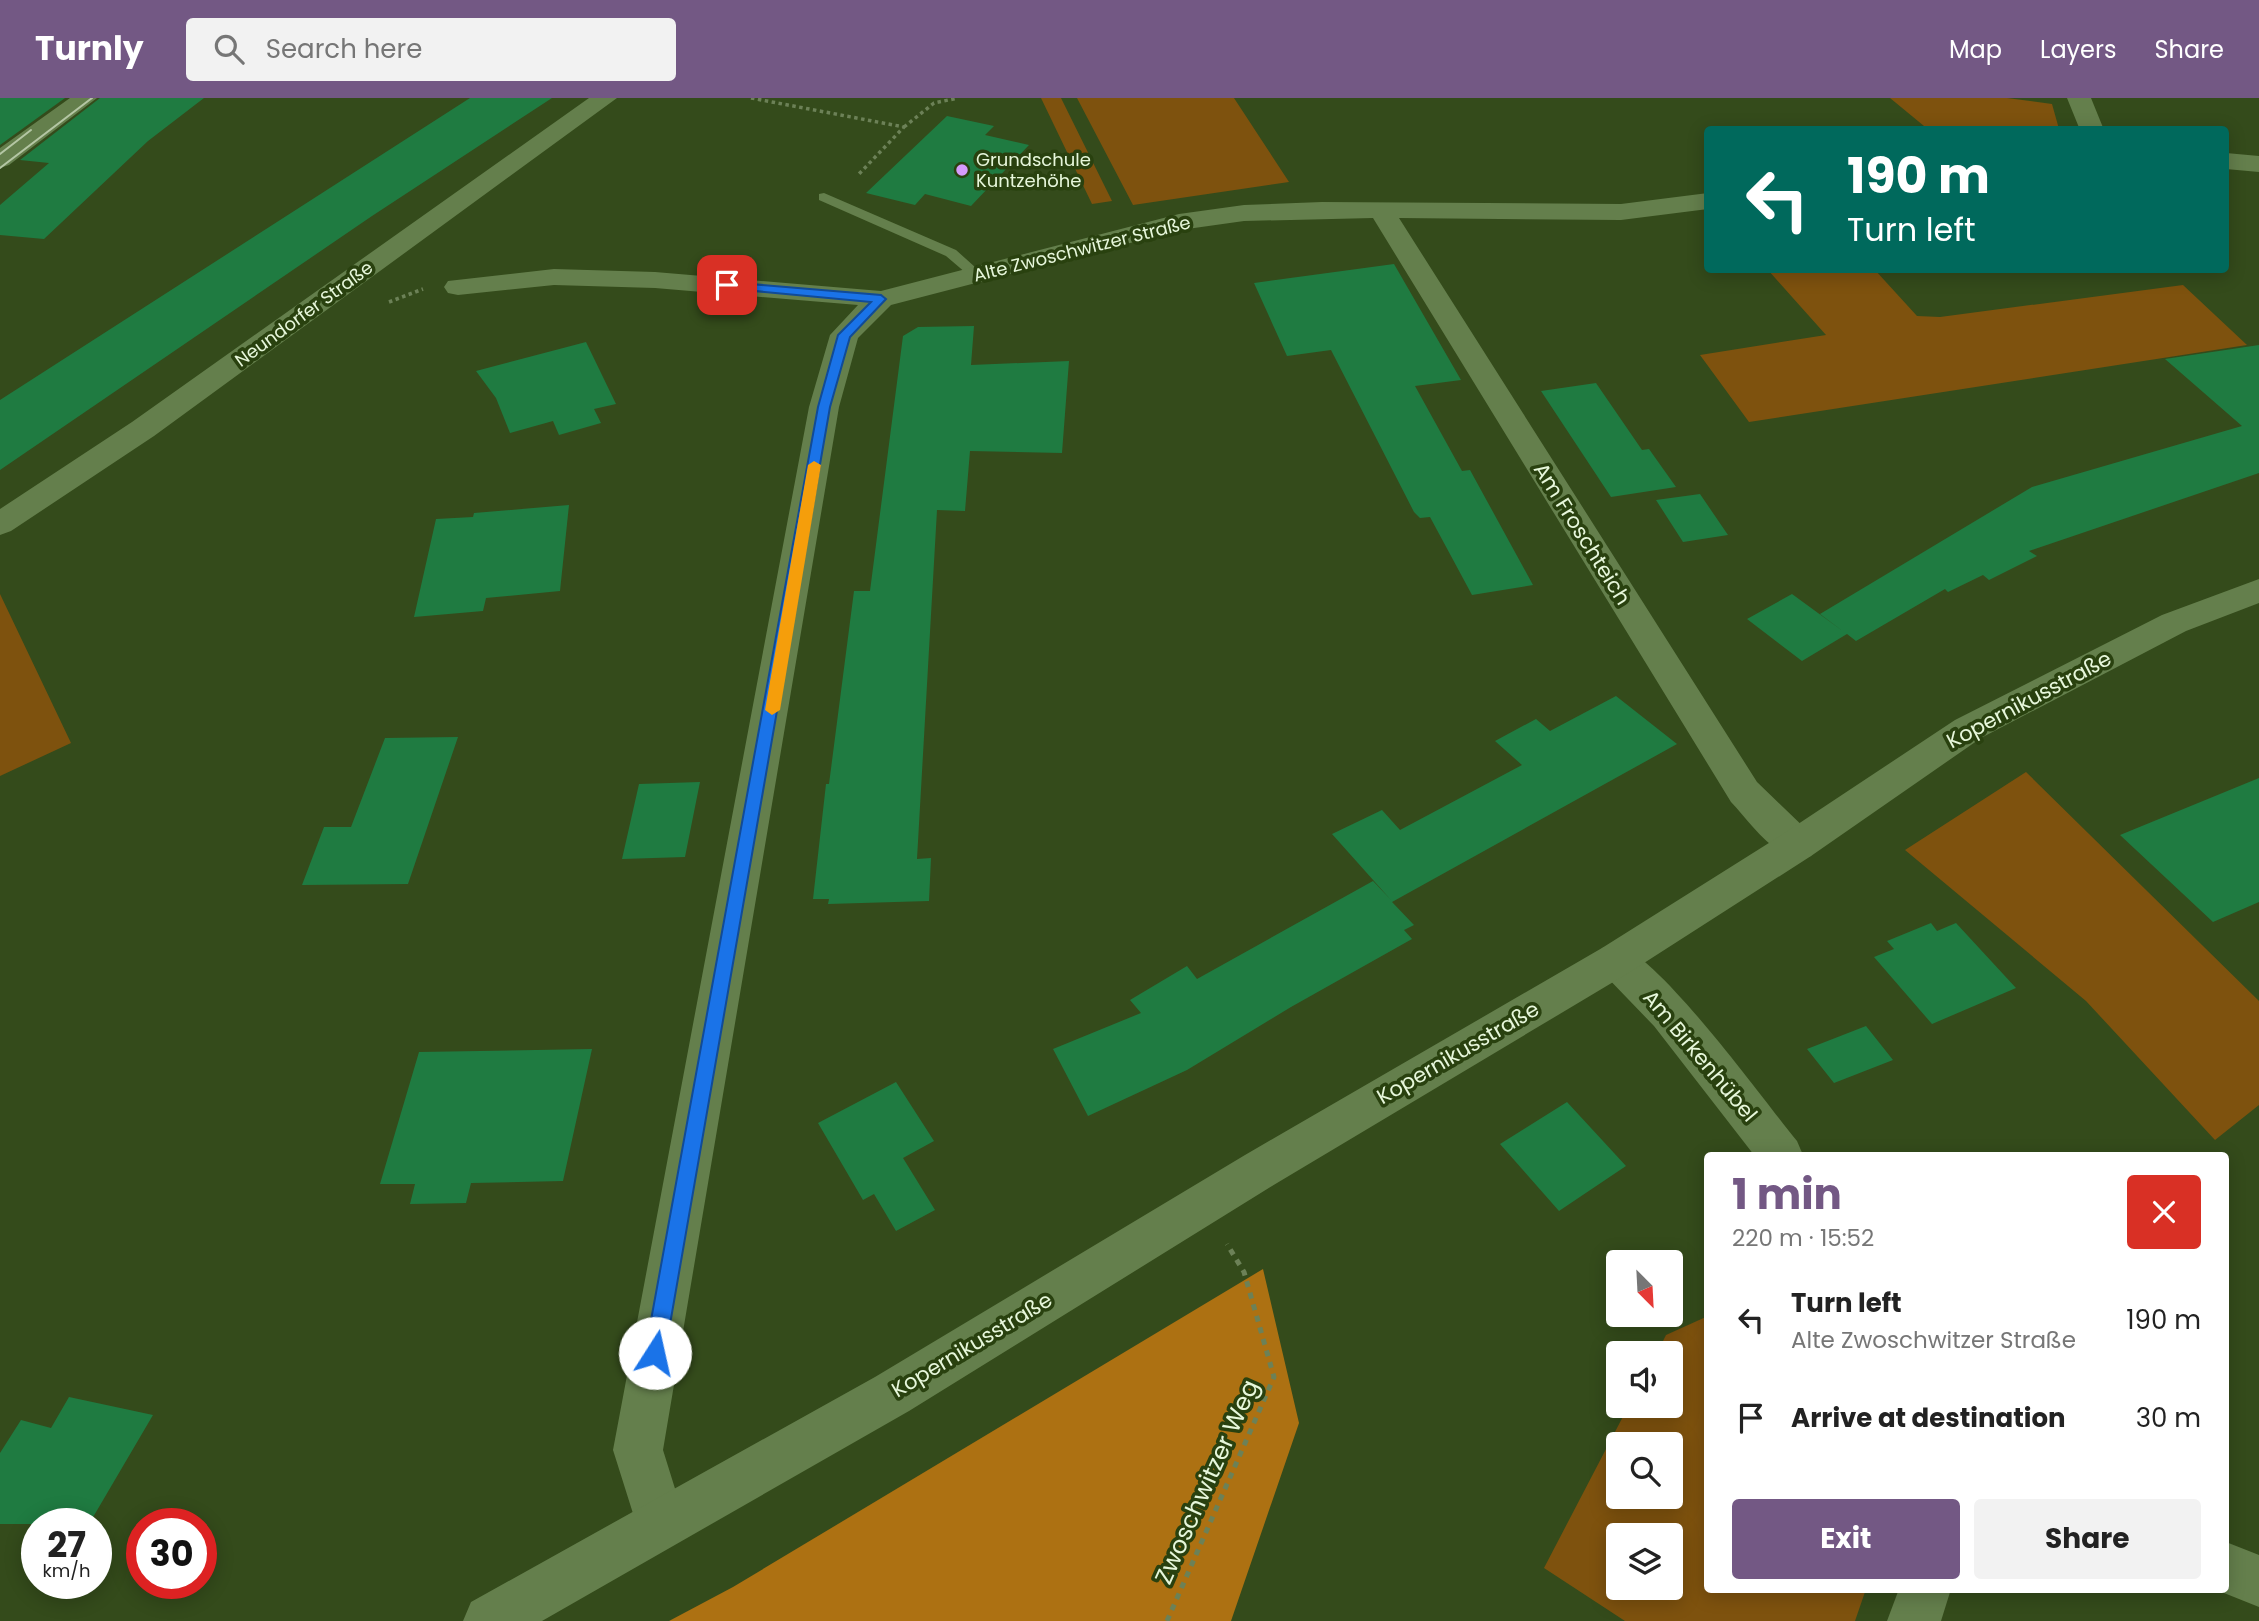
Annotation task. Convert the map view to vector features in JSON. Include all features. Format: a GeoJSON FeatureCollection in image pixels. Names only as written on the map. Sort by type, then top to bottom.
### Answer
{"type":"FeatureCollection","features":[{"type":"Feature","properties":{"kind":"street"},"geometry":{"type":"LineString","coordinates":[[0,160],[85,98]]}},
{"type":"Feature","properties":{"kind":"street","name":"Neundorfer Straße"},"geometry":{"type":"LineString","coordinates":[[0,524],[143,429],[605,98]]}},
{"type":"Feature","properties":{"kind":"street"},"geometry":{"type":"LineString","coordinates":[[2079,98],[2090,126]]}},
{"type":"Feature","properties":{"kind":"street"},"geometry":{"type":"LineString","coordinates":[[2229,161],[2259,164]]}},
{"type":"Feature","properties":{"kind":"street","name":"Alte Zwoschwitzer Straße"},"geometry":{"type":"LineString","coordinates":[[458,287],[554,277],[604,278],[881,299],[1179,222],[1244,213],[1621,212],[1704,202]]}},
{"type":"Feature","properties":{"kind":"street","name":"Am Froschteich"},"geometry":{"type":"LineString","coordinates":[[1382,212],[1744,792],[1797,845]]}},
{"type":"Feature","properties":{"kind":"street"},"geometry":{"type":"LineString","coordinates":[[660,1524],[638,1450],[824,407],[844,335],[881,299]]}},
{"type":"Feature","properties":{"kind":"street","name":"Kopernikusstraße"},"geometry":{"type":"LineString","coordinates":[[490,1621],[892,1394],[1204,1204],[1616,960],[1797,845],[1968,729],[2174,623],[2259,590]]}},
{"type":"Feature","properties":{"kind":"street","name":"Am Birkenhübel"},"geometry":{"type":"LineString","coordinates":[[1616,960],[1669,1014],[1779,1152]]}},
{"type":"Feature","properties":{"kind":"street"},"geometry":{"type":"LineString","coordinates":[[2229,1569],[2259,1581]]}},
{"type":"Feature","properties":{"kind":"street"},"geometry":{"type":"LineString","coordinates":[[1914,1621],[1924,1593]]}},
{"type":"Feature","properties":{"kind":"lane"},"geometry":{"type":"LineString","coordinates":[[824,197],[951,253],[978,276]]}},
{"type":"Feature","properties":{"kind":"path"},"geometry":{"type":"LineString","coordinates":[[751,98],[905,127]]}},
{"type":"Feature","properties":{"kind":"path"},"geometry":{"type":"LineString","coordinates":[[824,197],[843,190],[905,127],[934,103],[958,98]]}},
{"type":"Feature","properties":{"kind":"path","name":"Zwoschwitzer Weg"},"geometry":{"type":"LineString","coordinates":[[1167,1621],[1274,1377],[1244,1272],[1204,1204]]}},
{"type":"Feature","properties":{"kind":"shaded area"},"geometry":{"type":"Polygon","coordinates":[[[1041,98],[1061,98],[1112,201],[1092,204],[1041,98]]]}},
{"type":"Feature","properties":{"kind":"shaded area"},"geometry":{"type":"Polygon","coordinates":[[[1077,98],[1234,98],[1289,182],[1133,205],[1077,98]]]}},
{"type":"Feature","properties":{"kind":"shaded area"},"geometry":{"type":"Polygon","coordinates":[[[1890,98],[2007,98],[2052,104],[2058,126],[1924,126],[1890,98]]]}},
{"type":"Feature","properties":{"kind":"shaded area"},"geometry":{"type":"Polygon","coordinates":[[[1771,273],[1878,273],[1917,316],[1940,317],[2183,285],[2247,345],[1749,422],[1700,355],[1826,335],[1771,273]]]}},
{"type":"Feature","properties":{"kind":"shaded area"},"geometry":{"type":"Polygon","coordinates":[[[0,594],[71,743],[0,776],[0,594]]]}},
{"type":"Feature","properties":{"kind":"shaded area"},"geometry":{"type":"Polygon","coordinates":[[[2026,772],[2259,1001],[2259,1105],[2215,1140],[2086,1001],[1905,850],[2026,772]]]}},
{"type":"Feature","properties":{"kind":"shaded area"},"geometry":{"type":"Polygon","coordinates":[[[1263,1269],[1299,1423],[1231,1621],[669,1621],[733,1587],[1263,1269]]]}},
{"type":"Feature","properties":{"kind":"shaded area"},"geometry":{"type":"Polygon","coordinates":[[[1704,1318],[1704,1593],[1865,1593],[1855,1621],[1625,1621],[1544,1568],[1606,1449],[1606,1509],[1683,1509],[1683,1432],[1615,1432],[1622,1418],[1683,1418],[1683,1341],[1663,1341],[1666,1335],[1704,1318]]]}},
{"type":"Feature","properties":{"kind":"building"},"geometry":{"type":"Polygon","coordinates":[[[0,98],[65,98],[0,145],[0,98]]]}},
{"type":"Feature","properties":{"kind":"building"},"geometry":{"type":"Polygon","coordinates":[[[100,98],[204,98],[148,141],[44,239],[0,235],[0,205],[49,163],[20,160],[100,98]]]}},
{"type":"Feature","properties":{"kind":"building"},"geometry":{"type":"Polygon","coordinates":[[[470,98],[552,98],[372,216],[0,470],[0,400],[470,98]]]}},
{"type":"Feature","properties":{"kind":"building"},"geometry":{"type":"Polygon","coordinates":[[[947,116],[994,126],[985,135],[1029,145],[971,206],[925,194],[915,205],[866,193],[947,116]]]}},
{"type":"Feature","properties":{"kind":"building"},"geometry":{"type":"Polygon","coordinates":[[[1394,264],[1461,380],[1415,386],[1462,471],[1470,470],[1533,585],[1472,595],[1430,517],[1420,518],[1414,512],[1331,350],[1287,356],[1254,283],[1394,264]]]}},
{"type":"Feature","properties":{"kind":"building"},"geometry":{"type":"Polygon","coordinates":[[[974,326],[971,365],[1069,361],[1062,453],[970,451],[965,511],[937,510],[917,859],[931,858],[929,901],[828,904],[829,899],[813,899],[826,784],[829,784],[854,591],[870,591],[903,336],[918,327],[974,326]]]}},
{"type":"Feature","properties":{"kind":"building"},"geometry":{"type":"Polygon","coordinates":[[[586,342],[616,404],[594,409],[601,423],[559,435],[553,421],[510,433],[496,398],[476,371],[586,342]]]}},
{"type":"Feature","properties":{"kind":"building"},"geometry":{"type":"Polygon","coordinates":[[[2259,345],[2259,473],[2029,551],[2037,556],[1989,580],[1983,575],[1948,592],[1945,589],[1856,641],[1847,634],[1802,661],[1747,619],[1792,594],[1844,632],[1820,614],[2032,487],[2242,426],[2165,359],[2259,345]]]}},
{"type":"Feature","properties":{"kind":"building"},"geometry":{"type":"Polygon","coordinates":[[[1596,383],[1642,450],[1649,449],[1676,487],[1611,497],[1541,391],[1596,383]]]}},
{"type":"Feature","properties":{"kind":"building"},"geometry":{"type":"Polygon","coordinates":[[[1700,494],[1728,535],[1683,542],[1656,500],[1700,494]]]}},
{"type":"Feature","properties":{"kind":"building"},"geometry":{"type":"Polygon","coordinates":[[[569,505],[560,591],[486,598],[483,611],[414,617],[436,519],[569,505]]]}},
{"type":"Feature","properties":{"kind":"building"},"geometry":{"type":"Polygon","coordinates":[[[1616,696],[1677,744],[1392,902],[1414,925],[1404,930],[1412,939],[1291,1007],[1187,1070],[1088,1116],[1053,1049],[1141,1013],[1130,1000],[1187,966],[1197,979],[1373,881],[1391,900],[1332,834],[1382,810],[1400,830],[1522,765],[1495,741],[1536,719],[1550,731],[1616,696]]]}},
{"type":"Feature","properties":{"kind":"building"},"geometry":{"type":"Polygon","coordinates":[[[458,737],[408,884],[302,885],[324,827],[351,827],[385,738],[458,737]]]}},
{"type":"Feature","properties":{"kind":"building"},"geometry":{"type":"Polygon","coordinates":[[[2259,778],[2259,902],[2213,922],[2120,835],[2259,778]]]}},
{"type":"Feature","properties":{"kind":"building"},"geometry":{"type":"Polygon","coordinates":[[[700,782],[685,857],[622,859],[639,784],[700,782]]]}},
{"type":"Feature","properties":{"kind":"building"},"geometry":{"type":"Polygon","coordinates":[[[1931,923],[1937,931],[1956,923],[2016,988],[1932,1024],[1874,957],[1894,949],[1887,941],[1931,923]]]}},
{"type":"Feature","properties":{"kind":"building"},"geometry":{"type":"Polygon","coordinates":[[[1866,1026],[1893,1060],[1834,1083],[1807,1049],[1866,1026]]]}},
{"type":"Feature","properties":{"kind":"building"},"geometry":{"type":"Polygon","coordinates":[[[592,1049],[563,1181],[471,1183],[466,1203],[410,1204],[415,1184],[380,1184],[419,1052],[592,1049]]]}},
{"type":"Feature","properties":{"kind":"building"},"geometry":{"type":"Polygon","coordinates":[[[896,1082],[934,1141],[903,1158],[935,1210],[896,1231],[874,1194],[863,1200],[818,1123],[896,1082]]]}},
{"type":"Feature","properties":{"kind":"building"},"geometry":{"type":"Polygon","coordinates":[[[1567,1102],[1626,1166],[1559,1211],[1500,1144],[1567,1102]]]}},
{"type":"Feature","properties":{"kind":"building"},"geometry":{"type":"Polygon","coordinates":[[[69,1397],[153,1415],[98,1508],[21,1508],[21,1524],[0,1524],[0,1453],[21,1420],[51,1428],[69,1397]]]}},
{"type":"Feature","properties":{"kind":"tram line"},"geometry":{"type":"LineString","coordinates":[[0,168],[92,98]]}},
{"type":"Feature","properties":{"kind":"tram line"},"geometry":{"type":"LineString","coordinates":[[0,154],[31,130]]}},
{"type":"Feature","properties":{"kind":"slow traffic"},"geometry":{"type":"LineString","coordinates":[[772,710],[814,465]]}},
{"type":"Feature","properties":{"kind":"place","name":"Grundschule Kuntzehöhe"},"geometry":{"type":"Point","coordinates":[962,170]}},
{"type":"Feature","properties":{"kind":"route"},"geometry":{"type":"LineString","coordinates":[[655,1353],[774,704],[824,407],[844,335],[881,299],[727,285]]}}]}
